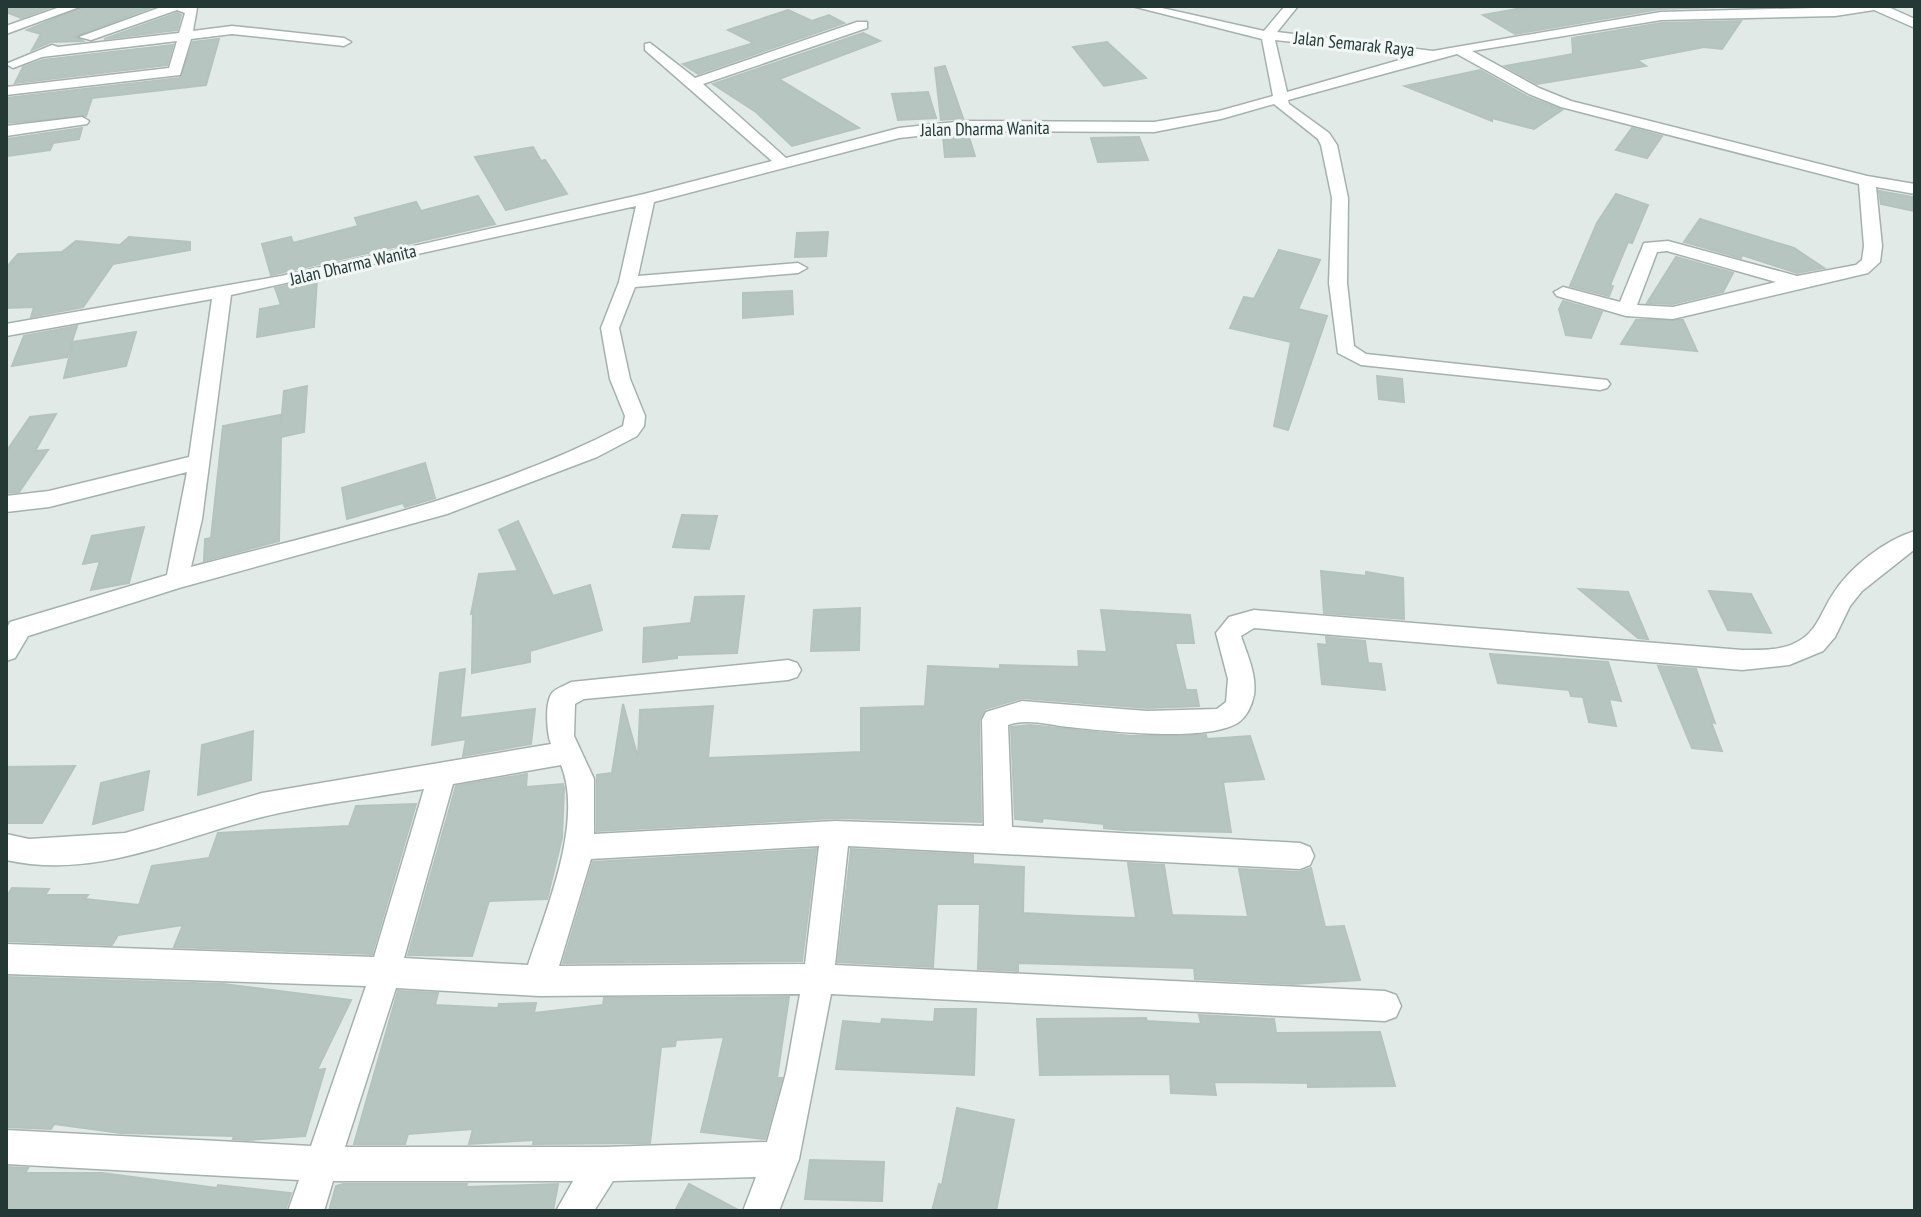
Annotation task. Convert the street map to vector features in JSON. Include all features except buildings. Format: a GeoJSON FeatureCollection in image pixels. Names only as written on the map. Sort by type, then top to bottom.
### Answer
{"type":"FeatureCollection","features":[{"type":"Feature","properties":{"kind":"street"},"geometry":{"type":"LineString","coordinates":[[6,30],[76,6]]}},
{"type":"Feature","properties":{"kind":"street"},"geometry":{"type":"LineString","coordinates":[[6,83],[9,62],[177,6],[192,11],[173,79],[6,91]]}},
{"type":"Feature","properties":{"kind":"street","name":"Jalan Semarak Raya"},"geometry":{"type":"LineString","coordinates":[[1138,6],[1245,33],[1440,53]]}},
{"type":"Feature","properties":{"kind":"street","name":"Jalan Semarak Raya"},"geometry":{"type":"LineString","coordinates":[[1174,6],[1250,26],[1268,35]]}},
{"type":"Feature","properties":{"kind":"street"},"geometry":{"type":"LineString","coordinates":[[1292,6],[1273,24],[1268,35],[1270,64],[1279,83],[1282,106],[1324,136],[1329,145],[1340,198],[1338,283],[1342,345],[1351,355],[1377,361],[1600,384]]}},
{"type":"Feature","properties":{"kind":"street"},"geometry":{"type":"LineString","coordinates":[[1666,6],[1684,15]]}},
{"type":"Feature","properties":{"kind":"street"},"geometry":{"type":"LineString","coordinates":[[1876,6],[1915,24]]}},
{"type":"Feature","properties":{"kind":"street","name":"Jalan Dharma Wanita"},"geometry":{"type":"LineString","coordinates":[[6,330],[222,294],[646,199],[916,130],[1000,126],[1154,127],[1221,115],[1279,96],[1459,49],[1684,15],[1835,12],[1876,6]]}},
{"type":"Feature","properties":{"kind":"street"},"geometry":{"type":"LineString","coordinates":[[693,83],[862,25]]}},
{"type":"Feature","properties":{"kind":"street"},"geometry":{"type":"LineString","coordinates":[[37,54],[232,30],[344,42]]}},
{"type":"Feature","properties":{"kind":"street"},"geometry":{"type":"LineString","coordinates":[[650,47],[782,163]]}},
{"type":"Feature","properties":{"kind":"street"},"geometry":{"type":"LineString","coordinates":[[1459,49],[1534,91],[1566,104],[1867,181],[1915,189]]}},
{"type":"Feature","properties":{"kind":"street"},"geometry":{"type":"LineString","coordinates":[[6,131],[82,121]]}},
{"type":"Feature","properties":{"kind":"street"},"geometry":{"type":"LineString","coordinates":[[1563,292],[1626,310],[1673,313],[1862,269],[1871,262],[1873,246],[1867,181]]}},
{"type":"Feature","properties":{"kind":"street"},"geometry":{"type":"LineString","coordinates":[[6,651],[13,630],[177,580],[439,509],[619,438],[636,422],[620,379],[610,328],[628,282],[646,199]]}},
{"type":"Feature","properties":{"kind":"street"},"geometry":{"type":"LineString","coordinates":[[1626,310],[1650,247],[1668,246],[1796,282]]}},
{"type":"Feature","properties":{"kind":"street"},"geometry":{"type":"LineString","coordinates":[[628,282],[798,268]]}},
{"type":"Feature","properties":{"kind":"street"},"geometry":{"type":"LineString","coordinates":[[177,580],[187,540],[222,294]]}},
{"type":"Feature","properties":{"kind":"street"},"geometry":{"type":"LineString","coordinates":[[6,313],[65,305],[82,307],[89,317]]}},
{"type":"Feature","properties":{"kind":"street"},"geometry":{"type":"LineString","coordinates":[[6,504],[49,499],[197,462]]}},
{"type":"Feature","properties":{"kind":"street"},"geometry":{"type":"LineString","coordinates":[[998,839],[995,720],[1006,713],[1020,711],[1073,717],[1199,722],[1224,718],[1238,706],[1242,687],[1228,633],[1245,621],[1342,626],[1742,660],[1782,657],[1814,645],[1827,630],[1841,599],[1893,550],[1915,539]]}},
{"type":"Feature","properties":{"kind":"street"},"geometry":{"type":"LineString","coordinates":[[539,981],[580,847],[580,779],[561,736],[562,699],[580,689],[788,670]]}},
{"type":"Feature","properties":{"kind":"street"},"geometry":{"type":"LineString","coordinates":[[6,847],[29,852],[125,846],[262,805],[567,753]]}},
{"type":"Feature","properties":{"kind":"street"},"geometry":{"type":"LineString","coordinates":[[306,1211],[374,1011],[442,774]]}},
{"type":"Feature","properties":{"kind":"street"},"geometry":{"type":"LineString","coordinates":[[761,1211],[782,1159],[821,979],[835,833]]}},
{"type":"Feature","properties":{"kind":"street"},"geometry":{"type":"LineString","coordinates":[[580,847],[835,833],[1300,856]]}},
{"type":"Feature","properties":{"kind":"street"},"geometry":{"type":"LineString","coordinates":[[6,959],[384,972],[539,981],[821,979],[1385,1006]]}},
{"type":"Feature","properties":{"kind":"street"},"geometry":{"type":"LineString","coordinates":[[6,1147],[322,1164],[604,1164],[782,1159]]}},
{"type":"Feature","properties":{"kind":"street"},"geometry":{"type":"LineString","coordinates":[[574,1211],[604,1164]]}}]}
